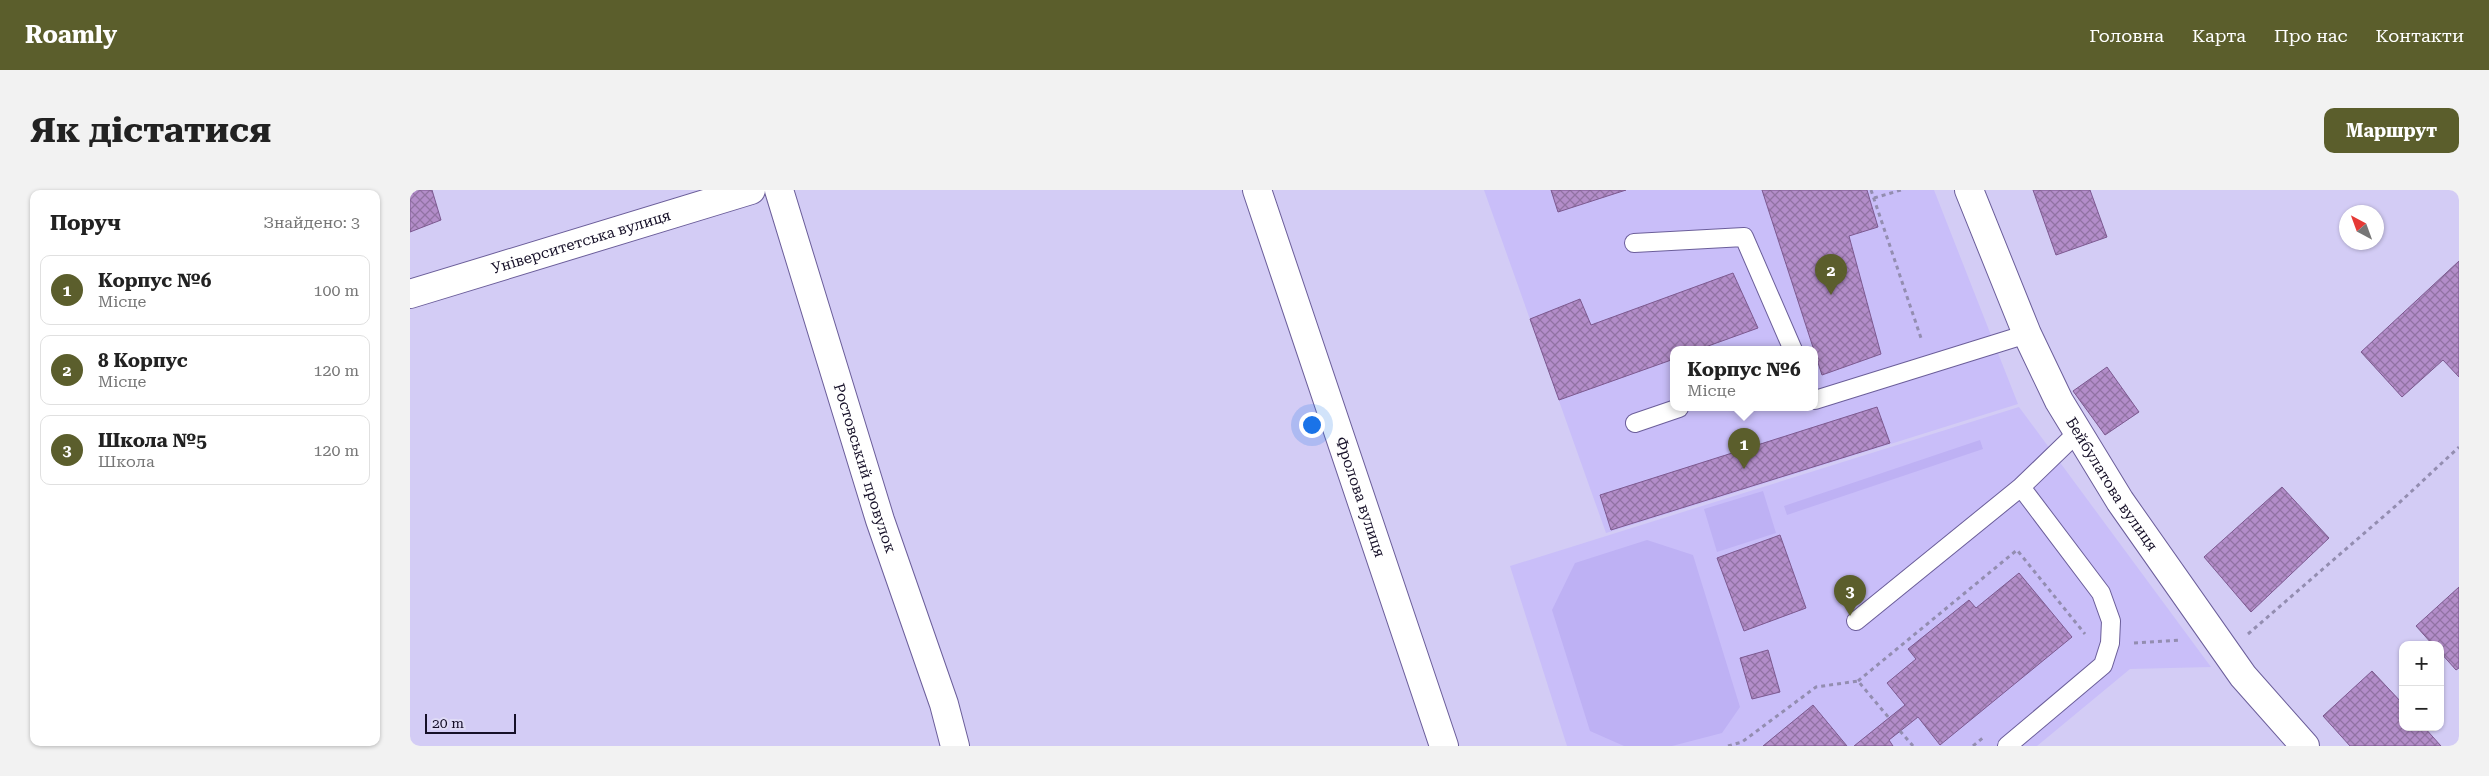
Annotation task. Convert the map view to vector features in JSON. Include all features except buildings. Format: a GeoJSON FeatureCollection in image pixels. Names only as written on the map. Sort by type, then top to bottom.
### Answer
{"type":"FeatureCollection","features":[{"type":"Feature","properties":{"kind":"street","name":"Університетська вулиця"},"geometry":{"type":"LineString","coordinates":[[410,294],[751,190]]}},
{"type":"Feature","properties":{"kind":"street","name":"Ростовський провулок"},"geometry":{"type":"LineString","coordinates":[[779,190],[880,520],[944,704],[955,746]]}},
{"type":"Feature","properties":{"kind":"street","name":"Фролова вулиця"},"geometry":{"type":"LineString","coordinates":[[1257,190],[1444,746]]}},
{"type":"Feature","properties":{"kind":"street","name":"Бейбулатова вулиця"},"geometry":{"type":"LineString","coordinates":[[1969,190],[2026,334],[2059,400],[2078,432],[2120,501],[2243,676],[2305,746]]}},
{"type":"Feature","properties":{"kind":"lane"},"geometry":{"type":"LineString","coordinates":[[1634,243],[1744,237],[1791,346]]}},
{"type":"Feature","properties":{"kind":"lane"},"geometry":{"type":"LineString","coordinates":[[1818,399],[2026,334]]}},
{"type":"Feature","properties":{"kind":"lane"},"geometry":{"type":"LineString","coordinates":[[1635,423],[1670,411]]}},
{"type":"Feature","properties":{"kind":"lane"},"geometry":{"type":"LineString","coordinates":[[1856,621],[2020,487],[2078,432]]}},
{"type":"Feature","properties":{"kind":"lane"},"geometry":{"type":"LineString","coordinates":[[2007,746],[2103,665],[2110,643],[2111,621],[2101,593],[2020,487]]}},
{"type":"Feature","properties":{"kind":"path"},"geometry":{"type":"LineString","coordinates":[[1871,190],[1930,365]]}},
{"type":"Feature","properties":{"kind":"path"},"geometry":{"type":"LineString","coordinates":[[1874,198],[1901,190]]}},
{"type":"Feature","properties":{"kind":"path"},"geometry":{"type":"LineString","coordinates":[[2227,652],[2399,503],[2459,447]]}},
{"type":"Feature","properties":{"kind":"path"},"geometry":{"type":"LineString","coordinates":[[1728,746],[1742,742],[1816,686],[1858,681],[2016,550],[2088,637]]}},
{"type":"Feature","properties":{"kind":"path"},"geometry":{"type":"LineString","coordinates":[[2155,642],[2177,639]]}},
{"type":"Feature","properties":{"kind":"path"},"geometry":{"type":"LineString","coordinates":[[1858,681],[1889,718]]}},
{"type":"Feature","properties":{"kind":"path"},"geometry":{"type":"LineString","coordinates":[[1900,731],[1913,746]]}},
{"type":"Feature","properties":{"kind":"path"},"geometry":{"type":"LineString","coordinates":[[1973,746],[1988,733]]}},
{"type":"Feature","properties":{"kind":"shaded area"},"geometry":{"type":"Polygon","coordinates":[[[1484,190],[1934,190],[2018,404],[1606,533],[1484,190]]]}},
{"type":"Feature","properties":{"kind":"shaded area"},"geometry":{"type":"Polygon","coordinates":[[[2019,407],[2211,667],[2130,669],[2037,746],[1567,746],[1510,566],[2019,407]]]}},
{"type":"Feature","properties":{"kind":"shaded area"},"geometry":{"type":"Polygon","coordinates":[[[1980,440],[1983,449],[1787,515],[1784,506],[1980,440]]]}},
{"type":"Feature","properties":{"kind":"shaded area"},"geometry":{"type":"Polygon","coordinates":[[[1763,491],[1776,533],[1717,552],[1704,509],[1763,491]]]}},
{"type":"Feature","properties":{"kind":"shaded area"},"geometry":{"type":"Polygon","coordinates":[[[1647,540],[1693,555],[1740,707],[1722,733],[1672,746],[1624,746],[1590,731],[1552,610],[1575,563],[1647,540]]]}},
{"type":"Feature","properties":{"kind":"place","name":"8 Корпус"},"geometry":{"type":"Point","coordinates":[1831,295]}},
{"type":"Feature","properties":{"kind":"place","name":"Корпус №6"},"geometry":{"type":"Point","coordinates":[1744,469]}},
{"type":"Feature","properties":{"kind":"place","name":"Школа №5"},"geometry":{"type":"Point","coordinates":[1850,616]}}]}
